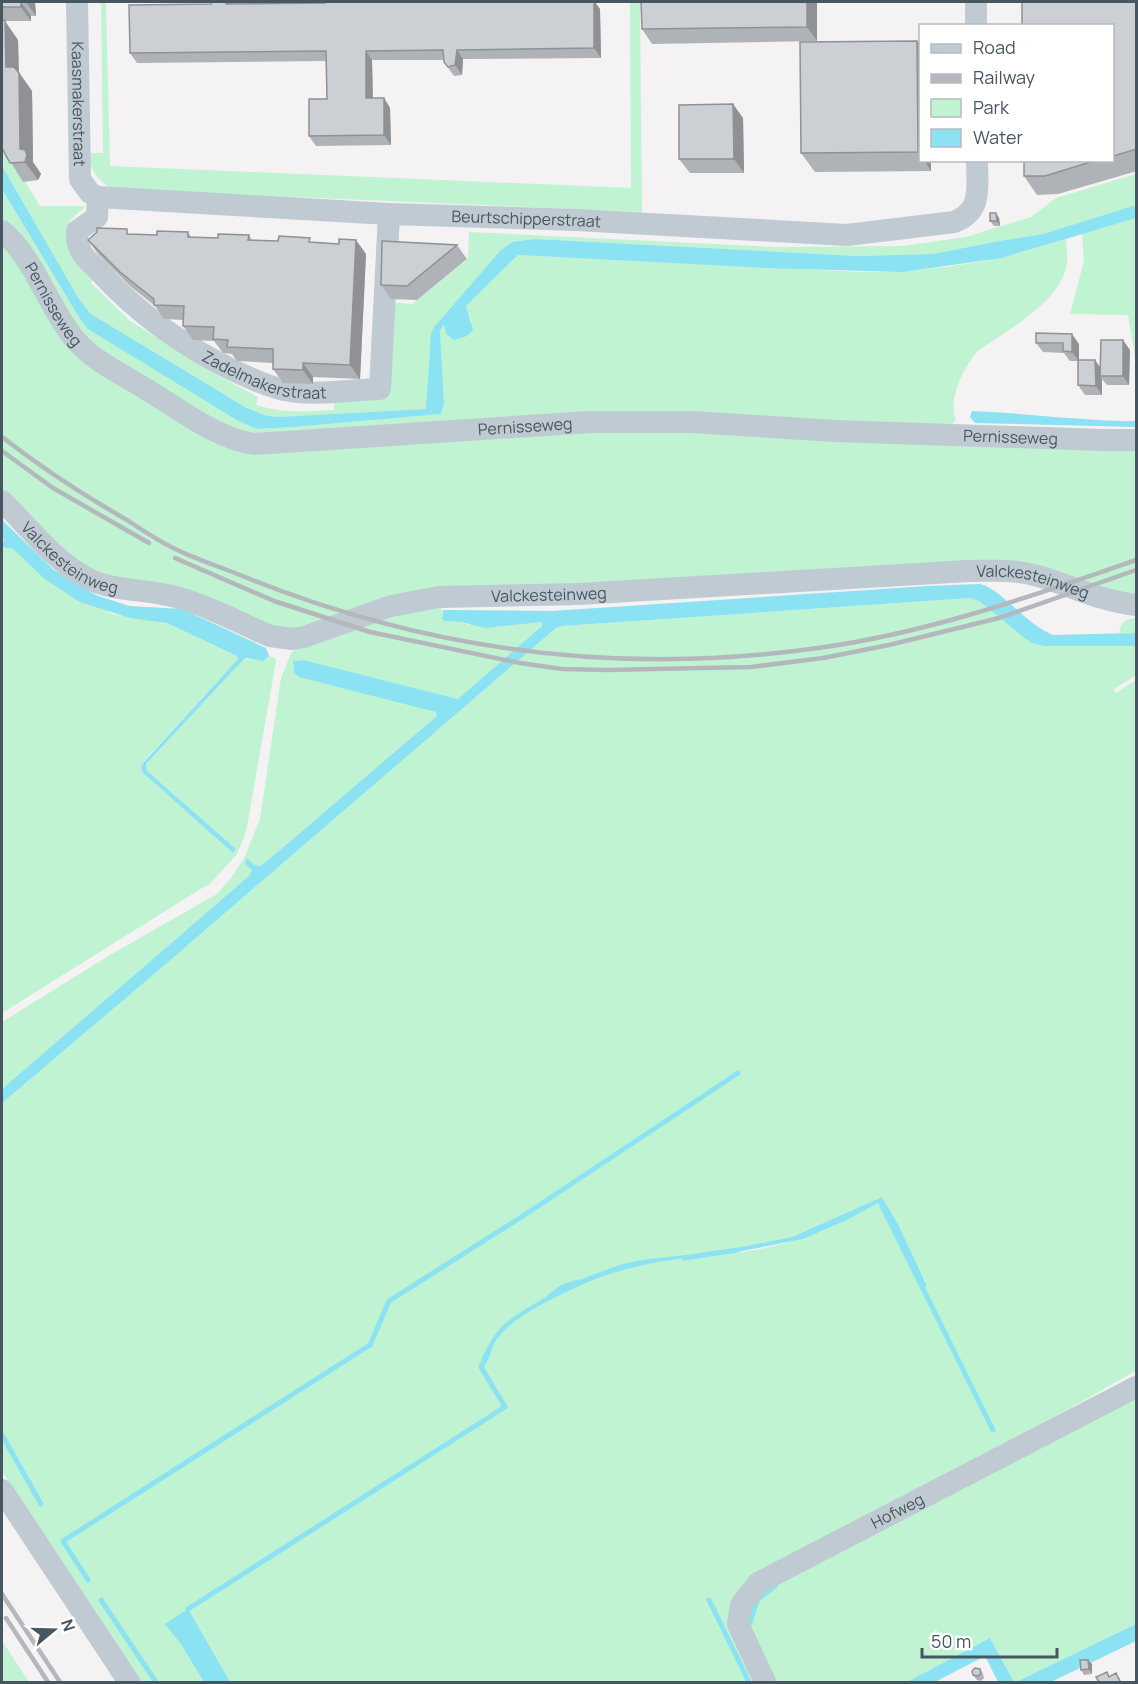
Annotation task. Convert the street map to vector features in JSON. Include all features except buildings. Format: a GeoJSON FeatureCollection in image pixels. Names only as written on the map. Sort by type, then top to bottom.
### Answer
{"type":"FeatureCollection","features":[{"type":"Feature","properties":{"kind":"street","name":"Kaasmakerstraat"},"geometry":{"type":"LineString","coordinates":[[77,2],[80,179],[90,193],[98,197]]}},
{"type":"Feature","properties":{"kind":"street"},"geometry":{"type":"LineString","coordinates":[[976,2],[976,24]]}},
{"type":"Feature","properties":{"kind":"street","name":"Beurtschipperstraat"},"geometry":{"type":"LineString","coordinates":[[98,197],[389,214],[577,220],[847,235],[954,222],[963,218],[972,211],[977,199],[977,162]]}},
{"type":"Feature","properties":{"kind":"street","name":"Zadelmakerstraat"},"geometry":{"type":"LineString","coordinates":[[98,197],[97,217],[76,231],[77,241],[80,251],[117,291],[146,316],[187,345],[262,383],[297,392],[380,389],[389,214]]}},
{"type":"Feature","properties":{"kind":"street","name":"Pernisseweg"},"geometry":{"type":"LineString","coordinates":[[2,231],[15,242],[30,262],[66,327],[89,354],[190,416],[241,442],[254,444],[590,422],[693,423],[869,432],[1137,440]]}},
{"type":"Feature","properties":{"kind":"street","name":"Valckesteinweg"},"geometry":{"type":"LineString","coordinates":[[2,501],[60,559],[86,578],[111,587],[166,594],[183,599],[280,639],[304,637],[391,606],[439,597],[579,594],[968,571],[1000,570],[1036,575],[1113,602],[1137,605]]}},
{"type":"Feature","properties":{"kind":"street","name":"Hofweg"},"geometry":{"type":"LineString","coordinates":[[765,1683],[738,1624],[741,1605],[758,1583],[1137,1387]]}},
{"type":"Feature","properties":{"kind":"street"},"geometry":{"type":"LineString","coordinates":[[2,1490],[129,1683]]}},
{"type":"Feature","properties":{"kind":"green space"},"geometry":{"type":"Polygon","coordinates":[[[101,2],[106,2],[110,166],[631,188],[630,2],[640,2],[642,212],[113,189],[96,174],[90,159],[90,153],[103,153],[101,2]]]}},
{"type":"Feature","properties":{"kind":"green space"},"geometry":{"type":"Polygon","coordinates":[[[2,145],[40,206],[86,206],[70,220],[67,230],[93,276],[91,283],[129,320],[201,366],[258,397],[256,405],[295,411],[334,410],[334,402],[385,397],[387,302],[412,304],[468,259],[469,232],[773,247],[903,246],[966,237],[1031,217],[1056,198],[1136,174],[1136,205],[1043,234],[933,254],[857,256],[536,239],[512,242],[500,251],[434,327],[429,358],[427,409],[277,417],[264,415],[245,407],[91,314],[79,299],[2,166],[2,145]]]}},
{"type":"Feature","properties":{"kind":"green space"},"geometry":{"type":"Polygon","coordinates":[[[2,189],[80,319],[258,429],[441,414],[444,403],[440,331],[444,323],[472,321],[466,312],[466,306],[518,255],[880,272],[983,261],[1066,239],[1067,261],[1061,281],[1053,293],[1030,315],[978,351],[973,357],[955,393],[956,420],[951,425],[693,419],[249,438],[87,348],[2,221],[2,189]]]}},
{"type":"Feature","properties":{"kind":"green space"},"geometry":{"type":"Polygon","coordinates":[[[1136,218],[1136,362],[1128,315],[1070,314],[1084,261],[1082,234],[1136,218]]]}},
{"type":"Feature","properties":{"kind":"green space"},"geometry":{"type":"Polygon","coordinates":[[[2,240],[51,315],[234,445],[635,428],[1136,443],[1136,594],[1098,591],[1061,577],[537,590],[287,632],[87,570],[2,492],[2,240]]]}},
{"type":"Feature","properties":{"kind":"green space"},"geometry":{"type":"Polygon","coordinates":[[[2,547],[13,549],[26,560],[112,614],[167,623],[237,656],[238,659],[143,762],[141,767],[142,772],[233,853],[236,849],[147,771],[146,764],[243,660],[263,660],[269,656],[275,658],[276,661],[246,832],[237,854],[208,886],[2,1013],[2,547]]]}},
{"type":"Feature","properties":{"kind":"green space"},"geometry":{"type":"Polygon","coordinates":[[[970,598],[979,601],[1006,623],[1045,646],[1136,646],[1136,675],[1114,689],[1116,693],[1136,680],[1136,1371],[988,1454],[732,1605],[759,1682],[137,1682],[2,1471],[2,1103],[556,628],[970,598]],[[882,1197],[792,1237],[732,1249],[732,1253],[761,1249],[804,1238],[845,1221],[878,1203],[894,1227],[924,1287],[927,1285],[899,1226],[882,1197]]]}},
{"type":"Feature","properties":{"kind":"green space"},"geometry":{"type":"Polygon","coordinates":[[[437,603],[442,610],[442,619],[445,621],[469,625],[541,622],[542,626],[458,699],[303,660],[293,661],[294,672],[436,712],[437,716],[261,866],[254,865],[247,859],[252,870],[249,876],[2,1089],[2,1022],[110,955],[217,894],[231,878],[244,858],[260,819],[281,678],[291,653],[298,647],[437,603]]]}},
{"type":"Feature","properties":{"kind":"green space"},"geometry":{"type":"Polygon","coordinates":[[[1136,618],[1136,633],[1119,633],[1124,622],[1136,618]]]}},
{"type":"Feature","properties":{"kind":"green space"},"geometry":{"type":"Polygon","coordinates":[[[1136,1392],[1136,1624],[1016,1682],[990,1638],[907,1682],[767,1682],[745,1636],[753,1596],[1136,1392]]]}},
{"type":"Feature","properties":{"kind":"green space"},"geometry":{"type":"Polygon","coordinates":[[[2,1641],[29,1682],[2,1682],[2,1641]]]}},
{"type":"Feature","properties":{"kind":"water"},"geometry":{"type":"Polygon","coordinates":[[[2,166],[79,299],[91,314],[245,407],[264,415],[277,417],[426,409],[431,333],[434,327],[500,251],[512,242],[535,239],[857,256],[933,254],[1043,234],[1136,205],[1136,218],[1002,258],[902,272],[767,268],[518,255],[466,306],[473,330],[467,336],[454,340],[446,334],[444,324],[440,331],[444,403],[441,414],[257,429],[237,420],[88,329],[2,189],[2,166]]]}},
{"type":"Feature","properties":{"kind":"water"},"geometry":{"type":"Polygon","coordinates":[[[972,411],[1136,421],[1136,427],[975,423],[970,417],[972,411]]]}},
{"type":"Feature","properties":{"kind":"water"},"geometry":{"type":"Polygon","coordinates":[[[2,520],[54,570],[96,595],[129,606],[182,609],[266,648],[269,656],[263,661],[246,658],[243,660],[146,764],[147,771],[236,849],[233,853],[142,772],[141,767],[238,659],[237,656],[167,623],[130,618],[80,602],[46,580],[13,549],[2,547],[4,541],[2,520]]]}},
{"type":"Feature","properties":{"kind":"water"},"geometry":{"type":"Polygon","coordinates":[[[980,584],[989,587],[1033,623],[1053,635],[1136,633],[1136,646],[1045,646],[1031,643],[979,601],[970,598],[556,628],[2,1103],[2,1089],[249,876],[252,870],[245,863],[247,858],[254,865],[261,866],[437,716],[436,712],[299,677],[294,672],[293,661],[303,660],[458,699],[542,624],[541,622],[485,628],[445,621],[442,619],[443,610],[552,611],[980,584]]]}},
{"type":"Feature","properties":{"kind":"water"},"geometry":{"type":"Polygon","coordinates":[[[882,1197],[899,1226],[927,1286],[924,1287],[894,1227],[878,1203],[845,1221],[803,1239],[732,1253],[731,1249],[792,1237],[882,1197]]]}},
{"type":"Feature","properties":{"kind":"water"},"geometry":{"type":"Polygon","coordinates":[[[687,1255],[691,1257],[618,1271],[585,1283],[550,1300],[511,1324],[496,1341],[488,1360],[481,1359],[492,1339],[503,1326],[552,1294],[587,1277],[622,1265],[687,1255]]]}},
{"type":"Feature","properties":{"kind":"water"},"geometry":{"type":"Polygon","coordinates":[[[188,1609],[230,1682],[204,1682],[181,1644],[165,1624],[188,1609]]]}},
{"type":"Feature","properties":{"kind":"water"},"geometry":{"type":"Polygon","coordinates":[[[1136,1624],[1136,1641],[1051,1682],[1016,1682],[1136,1624]]]}},
{"type":"Feature","properties":{"kind":"water"},"geometry":{"type":"Polygon","coordinates":[[[990,1638],[1014,1682],[998,1682],[985,1656],[935,1682],[907,1682],[990,1638]]]}},
{"type":"Feature","properties":{"kind":"waterway"},"geometry":{"type":"LineString","coordinates":[[88,1580],[63,1541],[370,1345],[389,1301],[526,1214],[738,1073]]}},
{"type":"Feature","properties":{"kind":"waterway"},"geometry":{"type":"LineString","coordinates":[[882,1206],[993,1430]]}},
{"type":"Feature","properties":{"kind":"waterway"},"geometry":{"type":"LineString","coordinates":[[684,1258],[737,1250]]}},
{"type":"Feature","properties":{"kind":"waterway"},"geometry":{"type":"LineString","coordinates":[[550,1296],[563,1287],[579,1282]]}},
{"type":"Feature","properties":{"kind":"waterway"},"geometry":{"type":"LineString","coordinates":[[188,1609],[505,1407],[481,1367],[488,1354]]}},
{"type":"Feature","properties":{"kind":"waterway"},"geometry":{"type":"LineString","coordinates":[[2,1435],[41,1504]]}},
{"type":"Feature","properties":{"kind":"waterway"},"geometry":{"type":"LineString","coordinates":[[750,1623],[757,1600],[775,1586]]}},
{"type":"Feature","properties":{"kind":"waterway"},"geometry":{"type":"LineString","coordinates":[[101,1600],[156,1682]]}},
{"type":"Feature","properties":{"kind":"waterway"},"geometry":{"type":"LineString","coordinates":[[709,1600],[749,1682]]}},
{"type":"Feature","properties":{"kind":"railway"},"geometry":{"type":"LineString","coordinates":[[2,437],[79,491],[161,542],[190,556],[310,601],[381,622],[452,639],[524,650],[597,657],[670,659],[744,656],[818,648],[940,623],[1019,600],[1136,560]]}},
{"type":"Feature","properties":{"kind":"railway"},"geometry":{"type":"LineString","coordinates":[[2,451],[53,488],[149,543]]}},
{"type":"Feature","properties":{"kind":"railway"},"geometry":{"type":"LineString","coordinates":[[175,558],[274,601],[370,632],[520,663],[562,669],[607,670],[751,667],[823,658],[889,645],[999,618],[1136,570]]}},
{"type":"Feature","properties":{"kind":"railway"},"geometry":{"type":"LineString","coordinates":[[2,1594],[60,1682]]}},
{"type":"Feature","properties":{"kind":"railway"},"geometry":{"type":"LineString","coordinates":[[6,1618],[48,1682]]}}]}
